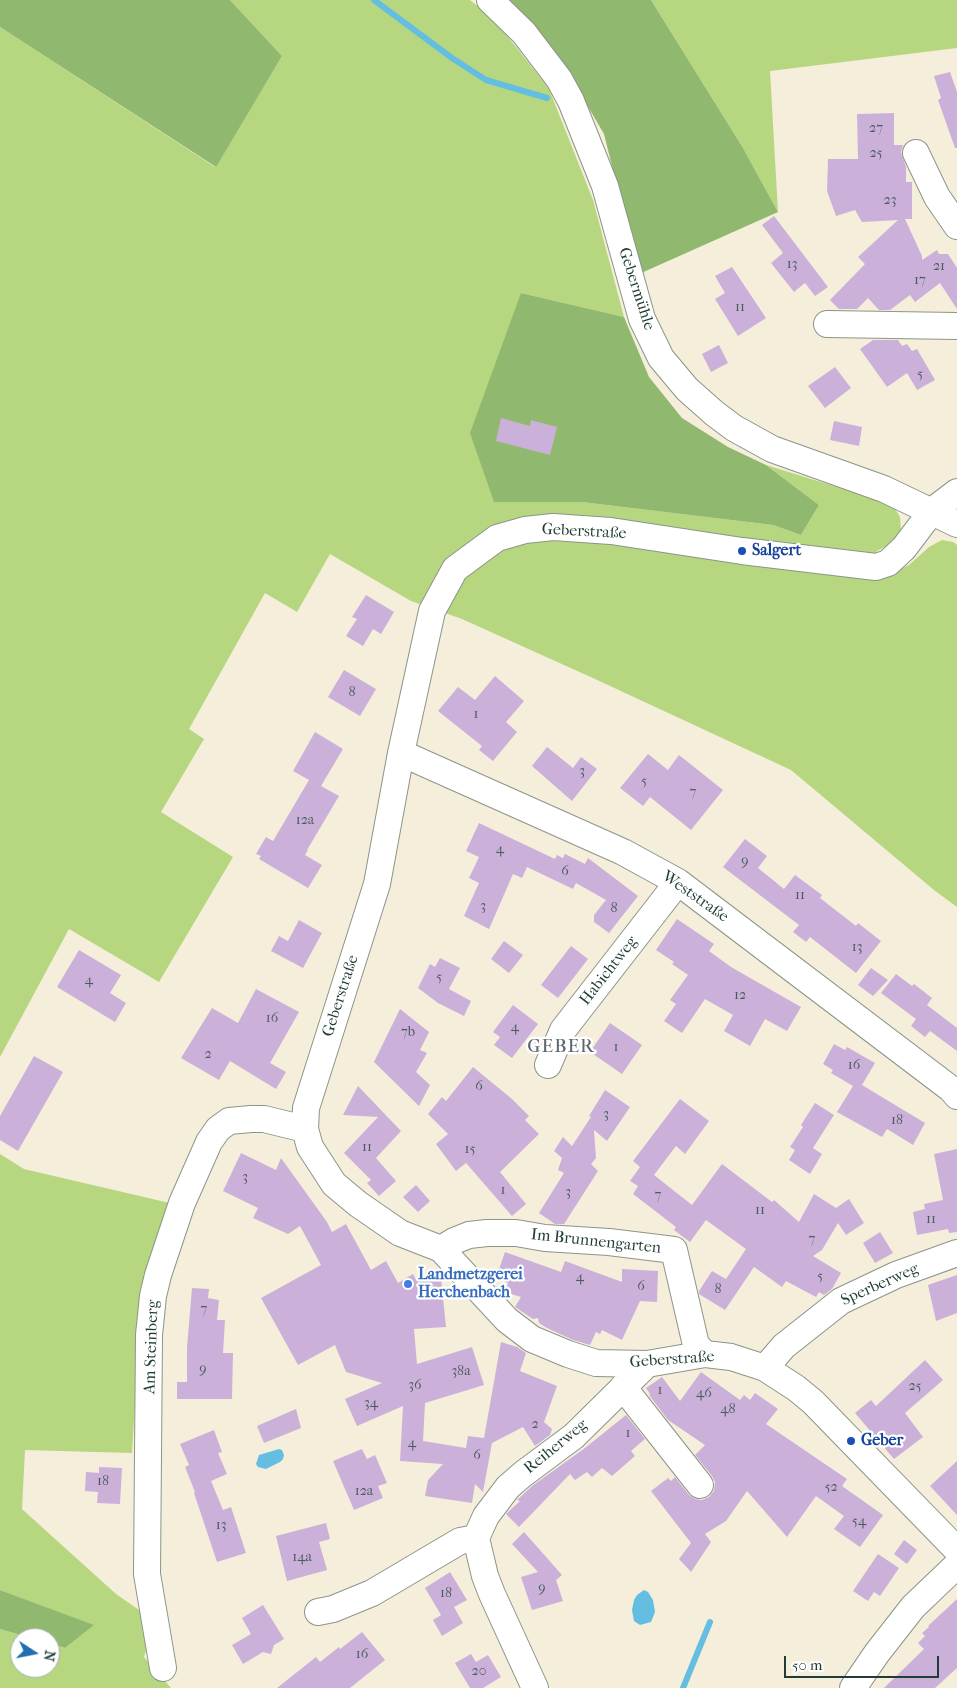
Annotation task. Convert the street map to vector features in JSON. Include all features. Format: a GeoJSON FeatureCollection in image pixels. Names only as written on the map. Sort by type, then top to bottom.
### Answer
{"type":"FeatureCollection","features":[{"type":"Feature","properties":{"kind":"street","name":"Gebermühle"},"geometry":{"type":"LineString","coordinates":[[490,0],[524,33],[559,79],[571,101],[605,186],[642,319],[661,358],[687,389],[734,428],[772,449],[884,489],[957,524]]}},
{"type":"Feature","properties":{"kind":"street"},"geometry":{"type":"LineString","coordinates":[[916,153],[937,197],[957,226]]}},
{"type":"Feature","properties":{"kind":"street"},"geometry":{"type":"LineString","coordinates":[[827,324],[957,326]]}},
{"type":"Feature","properties":{"kind":"street"},"geometry":{"type":"LineString","coordinates":[[932,511],[957,492]]}},
{"type":"Feature","properties":{"kind":"street","name":"Geberstraße"},"geometry":{"type":"LineString","coordinates":[[932,511],[904,548],[888,563],[876,567],[742,551],[611,531],[553,527],[525,530],[497,538],[455,568],[432,611],[401,753],[377,884],[306,1108],[305,1129],[310,1147],[334,1184],[358,1204],[400,1233],[441,1249],[508,1320],[532,1339],[596,1363],[647,1364],[705,1354],[731,1357],[766,1368],[813,1402],[957,1550]]}},
{"type":"Feature","properties":{"kind":"street","name":"Weststraße"},"geometry":{"type":"LineString","coordinates":[[401,753],[623,852],[678,882],[944,1084],[957,1096]]}},
{"type":"Feature","properties":{"kind":"street","name":"Habichtweg"},"geometry":{"type":"LineString","coordinates":[[548,1065],[563,1030],[678,882]]}},
{"type":"Feature","properties":{"kind":"street","name":"Am Steinberg"},"geometry":{"type":"LineString","coordinates":[[163,1668],[147,1574],[149,1335],[153,1296],[158,1276],[182,1203],[209,1142],[218,1129],[229,1121],[264,1119],[305,1129]]}},
{"type":"Feature","properties":{"kind":"street","name":"Im Brunnengarten"},"geometry":{"type":"LineString","coordinates":[[441,1249],[469,1235],[487,1232],[516,1233],[545,1238],[609,1242],[674,1250],[696,1345],[705,1354]]}},
{"type":"Feature","properties":{"kind":"street","name":"Sperberweg"},"geometry":{"type":"LineString","coordinates":[[766,1368],[784,1346],[841,1301],[896,1275],[957,1253]]}},
{"type":"Feature","properties":{"kind":"street","name":"Reiherweg"},"geometry":{"type":"LineString","coordinates":[[476,1538],[486,1516],[508,1487],[574,1436],[647,1364]]}},
{"type":"Feature","properties":{"kind":"street"},"geometry":{"type":"LineString","coordinates":[[623,1387],[700,1485]]}},
{"type":"Feature","properties":{"kind":"street"},"geometry":{"type":"LineString","coordinates":[[318,1612],[333,1609],[372,1593],[460,1541],[476,1538],[485,1576],[492,1594],[535,1688]]}},
{"type":"Feature","properties":{"kind":"street"},"geometry":{"type":"LineString","coordinates":[[853,1688],[877,1653],[913,1607],[957,1565]]}},
{"type":"Feature","properties":{"kind":"green space"},"geometry":{"type":"Polygon","coordinates":[[[0,0],[230,0],[282,56],[216,167],[0,27],[0,0]]]}},
{"type":"Feature","properties":{"kind":"green space"},"geometry":{"type":"Polygon","coordinates":[[[230,0],[470,0],[494,19],[549,89],[593,200],[624,317],[521,293],[494,502],[582,502],[773,525],[801,535],[819,505],[766,465],[892,504],[900,517],[901,531],[896,541],[877,551],[866,575],[883,577],[909,565],[929,547],[942,540],[953,542],[957,545],[957,907],[934,890],[791,770],[462,619],[411,601],[330,554],[297,612],[265,593],[189,729],[204,739],[161,812],[233,857],[159,982],[69,929],[0,1057],[0,27],[215,167],[282,56],[230,0]]]}},
{"type":"Feature","properties":{"kind":"green space"},"geometry":{"type":"Polygon","coordinates":[[[508,0],[651,0],[743,148],[778,212],[639,274],[604,134],[562,62],[508,0]]]}},
{"type":"Feature","properties":{"kind":"green space"},"geometry":{"type":"Polygon","coordinates":[[[651,0],[957,0],[957,48],[770,71],[778,212],[743,148],[651,0]]]}},
{"type":"Feature","properties":{"kind":"green space"},"geometry":{"type":"Polygon","coordinates":[[[521,293],[624,317],[649,377],[682,418],[728,447],[766,465],[819,505],[801,535],[773,525],[582,502],[494,502],[470,433],[521,293]]]}},
{"type":"Feature","properties":{"kind":"green space"},"geometry":{"type":"Polygon","coordinates":[[[0,1154],[24,1169],[174,1204],[142,1292],[132,1453],[25,1450],[22,1509],[116,1594],[155,1621],[144,1657],[171,1688],[0,1688],[0,1629],[10,1632],[10,1678],[60,1678],[60,1646],[65,1648],[93,1625],[0,1590],[0,1154]]]}},
{"type":"Feature","properties":{"kind":"green space"},"geometry":{"type":"Polygon","coordinates":[[[0,1590],[94,1625],[65,1648],[60,1646],[60,1628],[10,1628],[10,1632],[0,1629],[0,1590]]]}},
{"type":"Feature","properties":{"kind":"water"},"geometry":{"type":"Polygon","coordinates":[[[279,1449],[282,1450],[284,1455],[280,1462],[266,1469],[258,1467],[256,1464],[259,1455],[279,1449]]]}},
{"type":"Feature","properties":{"kind":"water"},"geometry":{"type":"Polygon","coordinates":[[[644,1590],[648,1592],[653,1600],[655,1612],[651,1622],[640,1625],[634,1621],[632,1610],[637,1595],[644,1590]]]}},
{"type":"Feature","properties":{"kind":"building"},"geometry":{"type":"Polygon","coordinates":[[[950,72],[957,92],[957,148],[955,148],[938,100],[941,98],[934,76],[950,72]]]}},
{"type":"Feature","properties":{"kind":"building"},"geometry":{"type":"Polygon","coordinates":[[[894,113],[894,145],[903,145],[901,152],[906,167],[906,182],[912,182],[912,219],[905,219],[922,256],[922,260],[937,250],[939,254],[948,254],[957,268],[957,309],[940,283],[915,302],[910,295],[890,310],[879,310],[868,298],[857,309],[839,309],[830,300],[865,264],[858,257],[898,220],[862,222],[855,210],[836,216],[827,191],[828,159],[858,159],[857,114],[894,113]]]}},
{"type":"Feature","properties":{"kind":"building"},"geometry":{"type":"Polygon","coordinates":[[[774,216],[828,287],[815,296],[805,283],[794,292],[771,263],[783,253],[762,225],[774,216]]]}},
{"type":"Feature","properties":{"kind":"building"},"geometry":{"type":"Polygon","coordinates":[[[732,267],[766,318],[738,336],[715,299],[725,293],[715,276],[732,267]]]}},
{"type":"Feature","properties":{"kind":"building"},"geometry":{"type":"Polygon","coordinates":[[[873,340],[898,340],[902,346],[907,344],[912,351],[917,349],[935,380],[917,390],[907,373],[887,387],[860,349],[873,340]]]}},
{"type":"Feature","properties":{"kind":"building"},"geometry":{"type":"Polygon","coordinates":[[[719,345],[728,363],[711,372],[702,354],[719,345]]]}},
{"type":"Feature","properties":{"kind":"building"},"geometry":{"type":"Polygon","coordinates":[[[835,367],[851,388],[825,408],[808,386],[835,367]]]}},
{"type":"Feature","properties":{"kind":"building"},"geometry":{"type":"Polygon","coordinates":[[[501,418],[530,426],[531,420],[557,427],[550,455],[496,441],[501,418]]]}},
{"type":"Feature","properties":{"kind":"building"},"geometry":{"type":"Polygon","coordinates":[[[834,421],[862,427],[859,446],[830,440],[834,421]]]}},
{"type":"Feature","properties":{"kind":"building"},"geometry":{"type":"Polygon","coordinates":[[[366,595],[394,612],[381,634],[373,629],[363,646],[346,636],[357,619],[352,617],[366,595]]]}},
{"type":"Feature","properties":{"kind":"building"},"geometry":{"type":"Polygon","coordinates":[[[344,670],[376,689],[360,716],[328,697],[344,670]]]}},
{"type":"Feature","properties":{"kind":"building"},"geometry":{"type":"Polygon","coordinates":[[[495,676],[524,701],[506,722],[517,732],[493,761],[479,750],[482,746],[438,711],[458,687],[475,700],[495,676]]]}},
{"type":"Feature","properties":{"kind":"building"},"geometry":{"type":"Polygon","coordinates":[[[315,732],[343,749],[321,786],[339,796],[305,855],[322,865],[308,888],[259,859],[261,856],[256,854],[266,837],[273,841],[309,780],[293,771],[315,732]]]}},
{"type":"Feature","properties":{"kind":"building"},"geometry":{"type":"Polygon","coordinates":[[[547,747],[573,768],[581,757],[597,769],[572,801],[532,766],[547,747]]]}},
{"type":"Feature","properties":{"kind":"building"},"geometry":{"type":"Polygon","coordinates":[[[648,754],[668,770],[679,755],[723,790],[691,830],[650,797],[643,806],[620,788],[648,754]]]}},
{"type":"Feature","properties":{"kind":"building"},"geometry":{"type":"Polygon","coordinates":[[[479,823],[555,859],[557,855],[563,858],[565,854],[585,864],[588,858],[638,896],[609,933],[594,922],[594,915],[606,900],[576,883],[573,889],[527,867],[522,878],[513,874],[489,929],[464,916],[479,883],[469,878],[479,857],[466,851],[479,823]]]}},
{"type":"Feature","properties":{"kind":"building"},"geometry":{"type":"Polygon","coordinates":[[[745,839],[767,856],[758,868],[784,889],[795,875],[822,895],[820,898],[856,926],[858,923],[881,941],[856,973],[810,937],[806,942],[793,932],[799,925],[723,867],[745,839]]]}},
{"type":"Feature","properties":{"kind":"building"},"geometry":{"type":"Polygon","coordinates":[[[677,919],[714,944],[709,951],[731,967],[801,1007],[787,1031],[765,1019],[750,1046],[724,1031],[733,1015],[705,999],[682,1033],[664,1021],[676,1004],[670,1000],[688,975],[672,964],[674,962],[656,950],[677,919]]]}},
{"type":"Feature","properties":{"kind":"building"},"geometry":{"type":"Polygon","coordinates":[[[299,920],[322,933],[303,968],[271,951],[279,936],[288,941],[299,920]]]}},
{"type":"Feature","properties":{"kind":"building"},"geometry":{"type":"Polygon","coordinates":[[[504,941],[523,955],[509,973],[491,959],[504,941]]]}},
{"type":"Feature","properties":{"kind":"building"},"geometry":{"type":"Polygon","coordinates":[[[571,946],[588,959],[558,998],[541,985],[571,946]]]}},
{"type":"Feature","properties":{"kind":"building"},"geometry":{"type":"Polygon","coordinates":[[[79,950],[121,975],[110,993],[126,1003],[115,1022],[57,987],[79,950]]]}},
{"type":"Feature","properties":{"kind":"building"},"geometry":{"type":"Polygon","coordinates":[[[440,958],[460,968],[449,989],[471,1001],[464,1016],[438,1003],[418,988],[430,964],[435,967],[440,958]]]}},
{"type":"Feature","properties":{"kind":"building"},"geometry":{"type":"Polygon","coordinates":[[[871,968],[888,980],[873,996],[858,985],[871,968]]]}},
{"type":"Feature","properties":{"kind":"building"},"geometry":{"type":"Polygon","coordinates":[[[896,974],[912,986],[914,984],[932,998],[927,1005],[957,1028],[957,1051],[930,1031],[925,1037],[911,1026],[916,1019],[881,993],[896,974]]]}},
{"type":"Feature","properties":{"kind":"building"},"geometry":{"type":"Polygon","coordinates":[[[256,989],[299,1012],[270,1063],[286,1072],[276,1089],[230,1061],[219,1080],[181,1058],[212,1008],[238,1023],[256,989]]]}},
{"type":"Feature","properties":{"kind":"building"},"geometry":{"type":"Polygon","coordinates":[[[513,1005],[538,1024],[512,1058],[494,1045],[500,1037],[493,1032],[513,1005]]]}},
{"type":"Feature","properties":{"kind":"building"},"geometry":{"type":"Polygon","coordinates":[[[400,1009],[429,1032],[420,1050],[427,1053],[416,1072],[430,1085],[419,1106],[374,1062],[400,1009]]]}},
{"type":"Feature","properties":{"kind":"building"},"geometry":{"type":"Polygon","coordinates":[[[610,1023],[642,1045],[622,1074],[590,1052],[610,1023]]]}},
{"type":"Feature","properties":{"kind":"building"},"geometry":{"type":"Polygon","coordinates":[[[834,1044],[845,1050],[847,1047],[875,1063],[862,1085],[925,1123],[913,1145],[887,1129],[882,1137],[837,1112],[853,1086],[831,1073],[833,1070],[823,1064],[834,1044]]]}},
{"type":"Feature","properties":{"kind":"building"},"geometry":{"type":"Polygon","coordinates":[[[34,1056],[63,1072],[18,1151],[0,1140],[0,1116],[34,1056]]]}},
{"type":"Feature","properties":{"kind":"building"},"geometry":{"type":"Polygon","coordinates":[[[473,1067],[512,1099],[529,1116],[525,1120],[539,1134],[500,1172],[526,1204],[512,1216],[466,1163],[456,1171],[436,1144],[448,1134],[428,1114],[442,1097],[446,1101],[473,1067]]]}},
{"type":"Feature","properties":{"kind":"building"},"geometry":{"type":"Polygon","coordinates":[[[358,1086],[401,1131],[376,1158],[396,1181],[379,1196],[367,1183],[371,1180],[344,1153],[378,1117],[343,1115],[358,1086]]]}},
{"type":"Feature","properties":{"kind":"building"},"geometry":{"type":"Polygon","coordinates":[[[605,1090],[630,1107],[607,1141],[594,1130],[596,1158],[591,1164],[598,1171],[564,1224],[555,1224],[539,1213],[564,1173],[558,1170],[562,1158],[554,1151],[563,1137],[572,1146],[591,1117],[589,1116],[605,1090]]]}},
{"type":"Feature","properties":{"kind":"building"},"geometry":{"type":"Polygon","coordinates":[[[680,1099],[709,1121],[685,1154],[676,1146],[654,1175],[692,1205],[722,1164],[772,1202],[774,1200],[799,1222],[814,1194],[836,1208],[849,1199],[864,1223],[846,1235],[838,1223],[822,1250],[813,1256],[841,1273],[832,1289],[824,1295],[819,1292],[816,1297],[786,1281],[782,1287],[754,1267],[725,1310],[699,1294],[712,1271],[726,1279],[746,1249],[706,1220],[690,1242],[674,1230],[676,1227],[633,1194],[638,1186],[630,1181],[640,1167],[633,1161],[680,1099]]]}},
{"type":"Feature","properties":{"kind":"building"},"geometry":{"type":"Polygon","coordinates":[[[815,1103],[834,1115],[813,1148],[822,1154],[810,1174],[789,1160],[795,1150],[790,1147],[815,1103]]]}},
{"type":"Feature","properties":{"kind":"building"},"geometry":{"type":"Polygon","coordinates":[[[957,1149],[957,1232],[949,1233],[948,1229],[917,1235],[913,1212],[925,1209],[924,1204],[943,1200],[934,1154],[957,1149]]]}},
{"type":"Feature","properties":{"kind":"building"},"geometry":{"type":"Polygon","coordinates":[[[241,1153],[276,1170],[281,1158],[327,1222],[332,1232],[346,1224],[371,1270],[386,1261],[398,1283],[413,1274],[416,1280],[441,1278],[446,1327],[414,1329],[417,1364],[472,1347],[484,1385],[425,1403],[423,1441],[466,1448],[468,1436],[484,1438],[501,1342],[517,1347],[526,1353],[520,1371],[557,1386],[544,1422],[552,1429],[550,1435],[535,1446],[523,1427],[492,1443],[483,1492],[475,1484],[472,1503],[425,1496],[428,1480],[443,1464],[400,1461],[403,1406],[357,1426],[345,1399],[382,1383],[346,1372],[335,1345],[298,1365],[261,1298],[321,1265],[300,1226],[288,1234],[253,1218],[258,1208],[223,1191],[241,1153]]]}},
{"type":"Feature","properties":{"kind":"building"},"geometry":{"type":"Polygon","coordinates":[[[416,1185],[430,1201],[418,1212],[403,1197],[416,1185]]]}},
{"type":"Feature","properties":{"kind":"building"},"geometry":{"type":"Polygon","coordinates":[[[880,1232],[893,1253],[875,1263],[863,1243],[880,1232]]]}},
{"type":"Feature","properties":{"kind":"building"},"geometry":{"type":"Polygon","coordinates":[[[505,1252],[561,1272],[565,1261],[622,1282],[622,1269],[658,1271],[657,1302],[640,1301],[622,1340],[602,1330],[600,1334],[596,1332],[590,1345],[573,1340],[547,1328],[539,1323],[538,1318],[533,1319],[515,1307],[521,1297],[505,1292],[508,1283],[496,1278],[505,1252]]]}},
{"type":"Feature","properties":{"kind":"building"},"geometry":{"type":"Polygon","coordinates":[[[957,1275],[957,1313],[936,1321],[928,1285],[957,1275]]]}},
{"type":"Feature","properties":{"kind":"building"},"geometry":{"type":"Polygon","coordinates":[[[192,1288],[209,1289],[208,1298],[219,1300],[217,1320],[225,1320],[223,1353],[233,1353],[232,1399],[177,1399],[177,1382],[187,1382],[187,1347],[192,1288]]]}},
{"type":"Feature","properties":{"kind":"building"},"geometry":{"type":"Polygon","coordinates":[[[925,1360],[943,1380],[905,1413],[923,1437],[894,1459],[855,1413],[871,1400],[876,1406],[925,1360]]]}},
{"type":"Feature","properties":{"kind":"building"},"geometry":{"type":"Polygon","coordinates":[[[701,1372],[740,1400],[744,1395],[750,1400],[755,1393],[778,1409],[766,1424],[847,1479],[842,1486],[883,1515],[860,1547],[834,1529],[844,1516],[816,1496],[787,1537],[747,1491],[726,1521],[705,1534],[711,1542],[691,1572],[679,1559],[691,1543],[651,1491],[668,1478],[671,1481],[675,1477],[689,1495],[695,1499],[702,1500],[709,1497],[714,1491],[715,1482],[695,1455],[705,1445],[668,1420],[646,1388],[662,1377],[680,1401],[701,1372]]]}},
{"type":"Feature","properties":{"kind":"building"},"geometry":{"type":"Polygon","coordinates":[[[296,1409],[301,1428],[264,1443],[257,1426],[296,1409]]]}},
{"type":"Feature","properties":{"kind":"building"},"geometry":{"type":"Polygon","coordinates":[[[626,1415],[645,1439],[631,1451],[635,1456],[612,1476],[602,1468],[592,1477],[587,1472],[575,1480],[570,1474],[519,1527],[506,1514],[532,1486],[585,1448],[626,1415]]]}},
{"type":"Feature","properties":{"kind":"building"},"geometry":{"type":"Polygon","coordinates":[[[214,1430],[222,1452],[218,1453],[227,1474],[211,1481],[223,1510],[231,1507],[246,1553],[217,1562],[185,1467],[189,1465],[180,1444],[214,1430]]]}},
{"type":"Feature","properties":{"kind":"building"},"geometry":{"type":"Polygon","coordinates":[[[362,1449],[367,1459],[375,1455],[387,1483],[378,1486],[383,1498],[354,1510],[333,1461],[362,1449]]]}},
{"type":"Feature","properties":{"kind":"building"},"geometry":{"type":"Polygon","coordinates":[[[957,1461],[957,1515],[930,1486],[957,1461]]]}},
{"type":"Feature","properties":{"kind":"building"},"geometry":{"type":"Polygon","coordinates":[[[99,1467],[122,1468],[120,1504],[97,1503],[98,1492],[85,1491],[86,1472],[99,1473],[99,1467]]]}},
{"type":"Feature","properties":{"kind":"building"},"geometry":{"type":"Polygon","coordinates":[[[326,1523],[330,1539],[319,1542],[327,1570],[287,1581],[276,1536],[326,1523]]]}},
{"type":"Feature","properties":{"kind":"building"},"geometry":{"type":"Polygon","coordinates":[[[524,1532],[562,1575],[556,1580],[563,1601],[532,1610],[521,1577],[538,1572],[512,1544],[524,1532]]]}},
{"type":"Feature","properties":{"kind":"building"},"geometry":{"type":"Polygon","coordinates":[[[904,1540],[917,1550],[907,1564],[894,1554],[904,1540]]]}},
{"type":"Feature","properties":{"kind":"building"},"geometry":{"type":"Polygon","coordinates":[[[878,1554],[899,1568],[880,1596],[874,1592],[868,1601],[853,1591],[878,1554]]]}},
{"type":"Feature","properties":{"kind":"building"},"geometry":{"type":"Polygon","coordinates":[[[450,1572],[467,1600],[454,1607],[463,1623],[442,1636],[433,1620],[441,1615],[425,1588],[450,1572]]]}},
{"type":"Feature","properties":{"kind":"building"},"geometry":{"type":"Polygon","coordinates":[[[957,1599],[957,1668],[935,1688],[884,1688],[924,1649],[918,1643],[925,1636],[922,1633],[957,1599]]]}},
{"type":"Feature","properties":{"kind":"building"},"geometry":{"type":"Polygon","coordinates":[[[263,1605],[284,1639],[274,1645],[271,1654],[263,1652],[243,1664],[232,1645],[251,1634],[242,1618],[263,1605]]]}},
{"type":"Feature","properties":{"kind":"building"},"geometry":{"type":"Polygon","coordinates":[[[362,1632],[385,1660],[350,1688],[277,1688],[316,1657],[320,1662],[362,1632]]]}},
{"type":"Feature","properties":{"kind":"building"},"geometry":{"type":"Polygon","coordinates":[[[471,1654],[476,1662],[488,1655],[501,1677],[483,1688],[470,1688],[455,1663],[471,1654]]]}},
{"type":"Feature","properties":{"kind":"waterway"},"geometry":{"type":"LineString","coordinates":[[374,0],[452,58],[486,80],[547,98]]}},
{"type":"Feature","properties":{"kind":"waterway"},"geometry":{"type":"LineString","coordinates":[[683,1688],[710,1622]]}},
{"type":"Feature","properties":{"kind":"place","name":"Salgert"},"geometry":{"type":"Point","coordinates":[742,551]}},
{"type":"Feature","properties":{"kind":"place","name":"Landmetzgerei Herchenbach"},"geometry":{"type":"Point","coordinates":[408,1284]}},
{"type":"Feature","properties":{"kind":"place","name":"Geber"},"geometry":{"type":"Point","coordinates":[851,1441]}},
{"type":"Feature","properties":{"kind":"district","name":"GEBER"},"geometry":{"type":"Point","coordinates":[561,1047]}}]}
